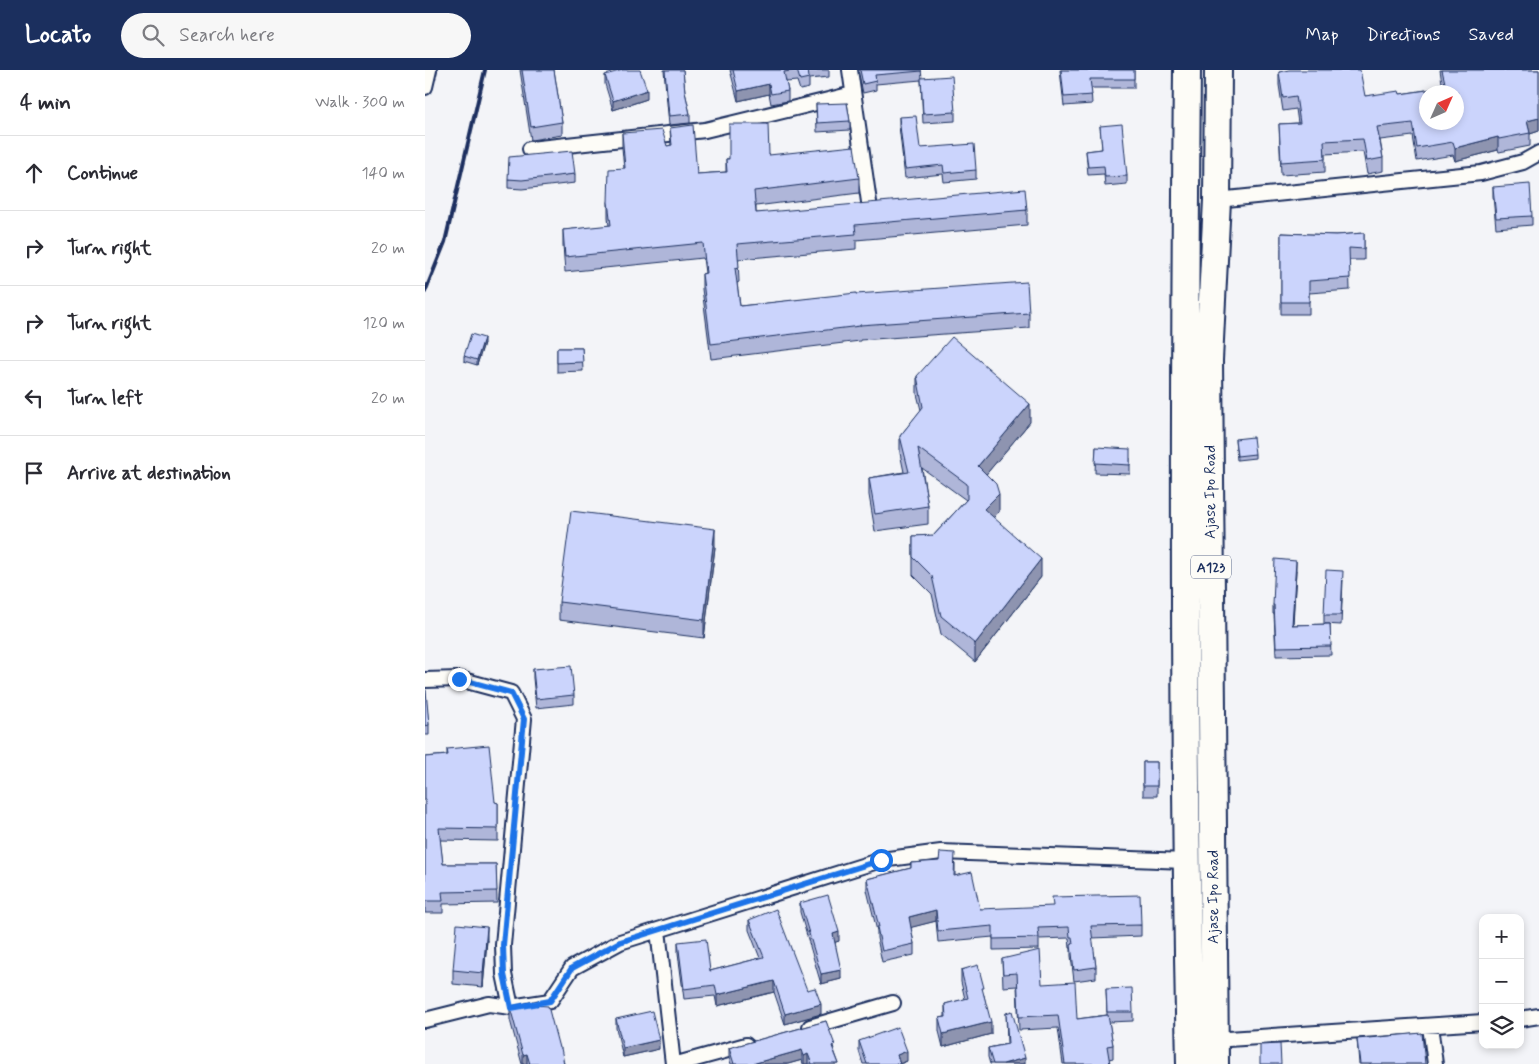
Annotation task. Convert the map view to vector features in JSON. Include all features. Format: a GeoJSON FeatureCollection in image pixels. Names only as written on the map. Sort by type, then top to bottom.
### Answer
{"type":"FeatureCollection","features":[{"type":"Feature","properties":{"kind":"highway","name":"Ajase Ipo Road"},"geometry":{"type":"LineString","coordinates":[[1187,70],[1185,305],[1186,861],[1191,1064]]}},
{"type":"Feature","properties":{"kind":"highway","name":"Ajase Ipo Road"},"geometry":{"type":"LineString","coordinates":[[1214,1052],[1209,360],[1217,200],[1218,70]]}},
{"type":"Feature","properties":{"kind":"street"},"geometry":{"type":"LineString","coordinates":[[425,87],[429,70]]}},
{"type":"Feature","properties":{"kind":"street"},"geometry":{"type":"LineString","coordinates":[[850,70],[869,202]]}},
{"type":"Feature","properties":{"kind":"street"},"geometry":{"type":"LineString","coordinates":[[530,149],[705,130],[853,94]]}},
{"type":"Feature","properties":{"kind":"street"},"geometry":{"type":"LineString","coordinates":[[1217,200],[1481,174],[1523,162],[1539,153]]}},
{"type":"Feature","properties":{"kind":"street"},"geometry":{"type":"LineString","coordinates":[[425,680],[459,679],[511,693],[524,719],[503,945],[504,974],[511,1008]]}},
{"type":"Feature","properties":{"kind":"street"},"geometry":{"type":"LineString","coordinates":[[425,1020],[489,1004],[511,1008],[550,1001],[572,968],[620,942],[881,860],[941,852],[1186,861]]}},
{"type":"Feature","properties":{"kind":"street"},"geometry":{"type":"LineString","coordinates":[[658,930],[675,1064],[759,1041]]}},
{"type":"Feature","properties":{"kind":"street"},"geometry":{"type":"LineString","coordinates":[[796,1030],[893,1003]]}},
{"type":"Feature","properties":{"kind":"street"},"geometry":{"type":"LineString","coordinates":[[1524,1018],[1539,1016]]}},
{"type":"Feature","properties":{"kind":"street"},"geometry":{"type":"LineString","coordinates":[[1214,1052],[1430,1026],[1479,1022]]}},
{"type":"Feature","properties":{"kind":"street"},"geometry":{"type":"LineString","coordinates":[[1430,1026],[1435,1064]]}},
{"type":"Feature","properties":{"kind":"building"},"geometry":{"type":"Polygon","coordinates":[[[522,70],[554,70],[562,122],[531,127],[522,70]]]}},
{"type":"Feature","properties":{"kind":"building"},"geometry":{"type":"Polygon","coordinates":[[[623,70],[640,70],[647,90],[613,101],[605,75],[623,70]]]}},
{"type":"Feature","properties":{"kind":"building"},"geometry":{"type":"Polygon","coordinates":[[[665,70],[683,70],[690,114],[669,116],[665,70]]]}},
{"type":"Feature","properties":{"kind":"building"},"geometry":{"type":"Polygon","coordinates":[[[733,70],[797,70],[784,72],[788,91],[771,94],[769,84],[738,91],[733,70]]]}},
{"type":"Feature","properties":{"kind":"building"},"geometry":{"type":"Polygon","coordinates":[[[797,70],[808,70],[809,78],[800,80],[797,70]]]}},
{"type":"Feature","properties":{"kind":"building"},"geometry":{"type":"Polygon","coordinates":[[[860,70],[922,71],[875,75],[876,81],[863,84],[860,70]]]}},
{"type":"Feature","properties":{"kind":"building"},"geometry":{"type":"Polygon","coordinates":[[[1061,70],[1134,70],[1134,79],[1090,79],[1092,95],[1064,97],[1061,70]]]}},
{"type":"Feature","properties":{"kind":"building"},"geometry":{"type":"Polygon","coordinates":[[[1289,70],[1360,70],[1365,96],[1399,91],[1400,94],[1419,91],[1419,130],[1464,130],[1464,85],[1439,85],[1445,83],[1442,70],[1539,70],[1539,118],[1527,121],[1530,133],[1499,139],[1498,137],[1455,148],[1453,142],[1417,148],[1413,123],[1377,127],[1383,158],[1367,161],[1363,139],[1324,141],[1325,159],[1281,162],[1279,124],[1300,123],[1296,96],[1283,98],[1279,72],[1289,70]]]}},
{"type":"Feature","properties":{"kind":"building"},"geometry":{"type":"Polygon","coordinates":[[[952,76],[955,112],[923,114],[921,78],[952,76]]]}},
{"type":"Feature","properties":{"kind":"building"},"geometry":{"type":"Polygon","coordinates":[[[847,103],[850,121],[817,123],[816,104],[847,103]]]}},
{"type":"Feature","properties":{"kind":"building"},"geometry":{"type":"Polygon","coordinates":[[[916,116],[920,148],[974,144],[976,170],[944,173],[943,165],[905,169],[899,117],[916,116]]]}},
{"type":"Feature","properties":{"kind":"building"},"geometry":{"type":"Polygon","coordinates":[[[729,124],[768,124],[769,155],[854,146],[859,178],[754,191],[756,213],[1025,189],[1027,210],[855,225],[856,234],[737,244],[739,267],[735,268],[740,306],[856,293],[1027,282],[1029,313],[860,325],[711,344],[702,274],[706,273],[703,243],[565,257],[563,230],[611,225],[608,202],[609,169],[625,168],[622,133],[662,130],[667,146],[672,145],[670,128],[693,125],[697,174],[727,172],[726,159],[729,159],[729,124]]]}},
{"type":"Feature","properties":{"kind":"building"},"geometry":{"type":"Polygon","coordinates":[[[1122,124],[1127,176],[1105,177],[1104,166],[1088,167],[1086,151],[1102,149],[1100,126],[1122,124]]]}},
{"type":"Feature","properties":{"kind":"building"},"geometry":{"type":"Polygon","coordinates":[[[572,151],[575,174],[522,180],[508,179],[509,157],[572,151]]]}},
{"type":"Feature","properties":{"kind":"building"},"geometry":{"type":"Polygon","coordinates":[[[1530,184],[1532,216],[1496,218],[1493,187],[1530,184]]]}},
{"type":"Feature","properties":{"kind":"building"},"geometry":{"type":"Polygon","coordinates":[[[1281,233],[1336,235],[1364,233],[1364,249],[1349,248],[1350,278],[1309,281],[1309,302],[1281,302],[1281,233]]]}},
{"type":"Feature","properties":{"kind":"building"},"geometry":{"type":"Polygon","coordinates":[[[471,334],[484,338],[477,360],[464,356],[471,334]]]}},
{"type":"Feature","properties":{"kind":"building"},"geometry":{"type":"Polygon","coordinates":[[[952,337],[1030,404],[978,466],[996,484],[999,494],[984,509],[1041,559],[975,644],[941,616],[932,576],[913,557],[913,536],[933,536],[967,499],[967,484],[918,448],[928,506],[875,514],[869,478],[909,472],[900,436],[923,407],[917,376],[952,337]]]}},
{"type":"Feature","properties":{"kind":"building"},"geometry":{"type":"Polygon","coordinates":[[[557,348],[582,348],[583,362],[557,363],[557,348]]]}},
{"type":"Feature","properties":{"kind":"building"},"geometry":{"type":"Polygon","coordinates":[[[1253,437],[1255,454],[1237,456],[1235,439],[1253,437]]]}},
{"type":"Feature","properties":{"kind":"building"},"geometry":{"type":"Polygon","coordinates":[[[1096,447],[1130,449],[1130,465],[1095,463],[1096,447]]]}},
{"type":"Feature","properties":{"kind":"building"},"geometry":{"type":"Polygon","coordinates":[[[571,511],[715,529],[704,620],[559,602],[571,511]]]}},
{"type":"Feature","properties":{"kind":"building"},"geometry":{"type":"Polygon","coordinates":[[[1275,559],[1296,561],[1292,625],[1330,624],[1331,646],[1276,647],[1273,605],[1275,559]]]}},
{"type":"Feature","properties":{"kind":"building"},"geometry":{"type":"Polygon","coordinates":[[[1326,570],[1343,571],[1341,615],[1324,615],[1326,570]]]}},
{"type":"Feature","properties":{"kind":"building"},"geometry":{"type":"Polygon","coordinates":[[[571,666],[574,695],[536,699],[533,669],[571,666]]]}},
{"type":"Feature","properties":{"kind":"building"},"geometry":{"type":"Polygon","coordinates":[[[425,690],[429,725],[425,726],[425,690]]]}},
{"type":"Feature","properties":{"kind":"building"},"geometry":{"type":"Polygon","coordinates":[[[489,745],[495,802],[498,803],[498,829],[439,828],[443,864],[496,864],[497,891],[442,892],[443,901],[425,901],[425,757],[448,755],[447,749],[489,745]]]}},
{"type":"Feature","properties":{"kind":"building"},"geometry":{"type":"Polygon","coordinates":[[[1143,762],[1157,762],[1157,786],[1143,786],[1143,762]]]}},
{"type":"Feature","properties":{"kind":"building"},"geometry":{"type":"Polygon","coordinates":[[[940,852],[955,853],[954,876],[972,872],[980,909],[1053,906],[1052,897],[1140,895],[1141,925],[1091,926],[1096,967],[1074,970],[1071,945],[1073,944],[1069,927],[1038,928],[1039,938],[993,939],[993,926],[938,931],[936,910],[909,917],[914,944],[882,951],[877,927],[879,927],[867,879],[911,868],[911,863],[939,861],[940,852]]]}},
{"type":"Feature","properties":{"kind":"building"},"geometry":{"type":"Polygon","coordinates":[[[828,895],[839,932],[833,934],[841,970],[821,974],[800,903],[828,895]]]}},
{"type":"Feature","properties":{"kind":"building"},"geometry":{"type":"Polygon","coordinates":[[[776,909],[807,990],[815,988],[821,1004],[785,1014],[774,981],[717,995],[715,985],[684,989],[678,942],[706,939],[710,971],[764,957],[749,920],[776,909]]]}},
{"type":"Feature","properties":{"kind":"building"},"geometry":{"type":"Polygon","coordinates":[[[457,924],[487,927],[483,973],[453,970],[457,924]]]}},
{"type":"Feature","properties":{"kind":"building"},"geometry":{"type":"Polygon","coordinates":[[[1040,950],[1042,984],[1075,982],[1077,1019],[1108,1015],[1113,1045],[1107,1046],[1110,1064],[1065,1064],[1058,1015],[1019,1017],[1017,973],[1003,974],[1002,959],[1040,950]]]}},
{"type":"Feature","properties":{"kind":"building"},"geometry":{"type":"Polygon","coordinates":[[[978,965],[991,1022],[943,1034],[939,1018],[946,1017],[945,1004],[968,998],[961,970],[978,965]]]}},
{"type":"Feature","properties":{"kind":"building"},"geometry":{"type":"Polygon","coordinates":[[[1132,988],[1133,1012],[1107,1012],[1106,989],[1132,988]]]}},
{"type":"Feature","properties":{"kind":"building"},"geometry":{"type":"Polygon","coordinates":[[[538,1000],[537,1005],[548,1006],[564,1064],[530,1064],[527,1054],[523,1055],[510,1007],[538,1000]]]}},
{"type":"Feature","properties":{"kind":"building"},"geometry":{"type":"Polygon","coordinates":[[[652,1011],[659,1040],[623,1048],[616,1019],[652,1011]]]}},
{"type":"Feature","properties":{"kind":"building"},"geometry":{"type":"Polygon","coordinates":[[[1012,1011],[1025,1058],[1003,1064],[993,1064],[988,1048],[1008,1044],[1006,1013],[1012,1011]]]}},
{"type":"Feature","properties":{"kind":"building"},"geometry":{"type":"Polygon","coordinates":[[[826,1021],[835,1045],[832,1046],[839,1064],[812,1064],[808,1054],[804,1056],[802,1050],[752,1064],[734,1064],[729,1048],[826,1021]]]}},
{"type":"Feature","properties":{"kind":"building"},"geometry":{"type":"Polygon","coordinates":[[[898,1027],[907,1051],[897,1055],[900,1064],[867,1064],[859,1041],[898,1027]]]}},
{"type":"Feature","properties":{"kind":"building"},"geometry":{"type":"Polygon","coordinates":[[[1422,1033],[1425,1064],[1360,1064],[1357,1039],[1422,1033]]]}},
{"type":"Feature","properties":{"kind":"building"},"geometry":{"type":"Polygon","coordinates":[[[1280,1044],[1281,1064],[1260,1064],[1260,1045],[1280,1044]]]}},
{"type":"Feature","properties":{"kind":"railway"},"geometry":{"type":"LineString","coordinates":[[425,292],[445,242],[485,70]]}},
{"type":"Feature","properties":{"kind":"route"},"geometry":{"type":"LineString","coordinates":[[459,679],[511,693],[524,719],[503,945],[504,974],[511,1008],[550,1001],[572,968],[620,942],[881,860]]}}]}
